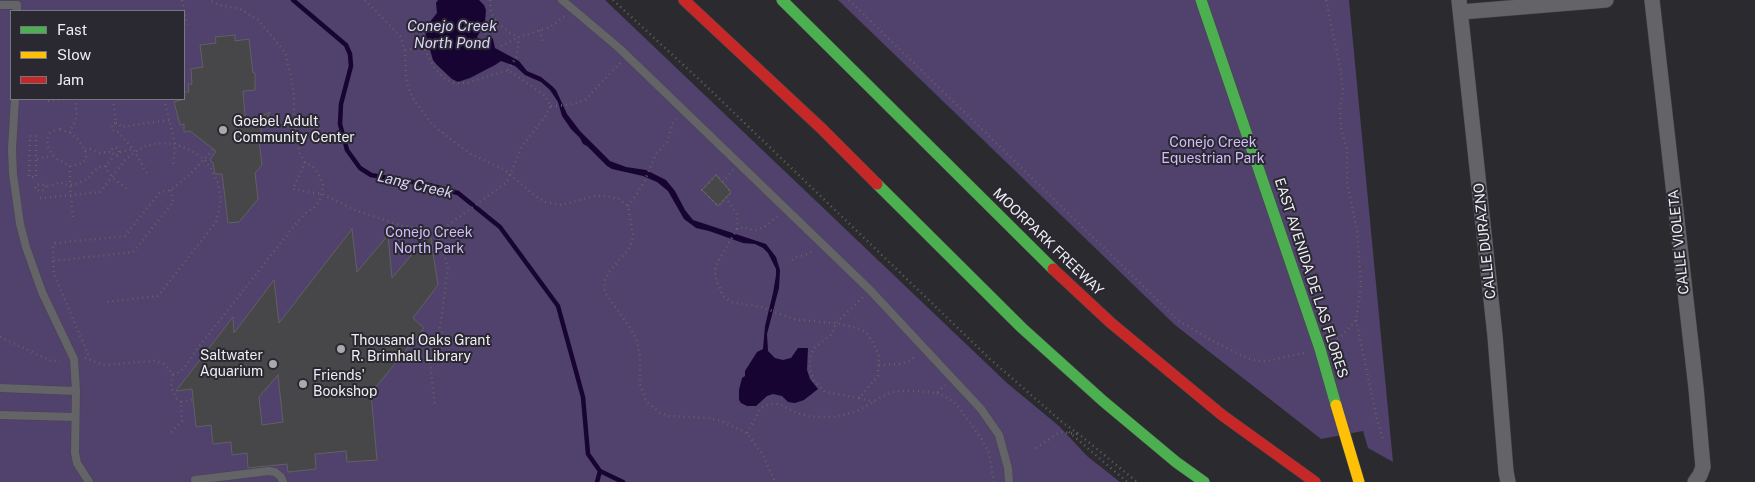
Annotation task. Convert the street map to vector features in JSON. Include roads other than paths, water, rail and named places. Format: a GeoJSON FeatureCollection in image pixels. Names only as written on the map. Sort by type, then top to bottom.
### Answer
{"type":"FeatureCollection","features":[{"type":"Feature","properties":{"kind":"main road"},"geometry":{"type":"LineString","coordinates":[[684,0],[821,128],[1022,328],[1103,401],[1176,462],[1204,482]]}},
{"type":"Feature","properties":{"kind":"main road","name":"MOORPARK FREEWAY"},"geometry":{"type":"LineString","coordinates":[[782,0],[1040,256],[1111,323],[1222,415],[1315,482]]}},
{"type":"Feature","properties":{"kind":"main road","name":"EAST AVENIDA DE LAS FLORES"},"geometry":{"type":"LineString","coordinates":[[1200,0],[1320,349],[1359,482]]}},
{"type":"Feature","properties":{"kind":"street"},"geometry":{"type":"LineString","coordinates":[[1460,6],[1606,0]]}},
{"type":"Feature","properties":{"kind":"street","name":"CALLE VIOLETA"},"geometry":{"type":"LineString","coordinates":[[1652,0],[1697,398],[1703,467],[1695,482]]}},
{"type":"Feature","properties":{"kind":"street","name":"CALLE DURAZNO"},"geometry":{"type":"LineString","coordinates":[[1460,6],[1495,336],[1508,482]]}},
{"type":"Feature","properties":{"kind":"lane"},"geometry":{"type":"LineString","coordinates":[[562,0],[627,55],[821,242],[870,290],[953,378],[981,409],[998,435],[1007,462],[1009,482]]}},
{"type":"Feature","properties":{"kind":"lane"},"geometry":{"type":"LineString","coordinates":[[0,5],[17,6]]}},
{"type":"Feature","properties":{"kind":"lane"},"geometry":{"type":"LineString","coordinates":[[15,100],[12,149],[20,224],[42,292],[74,359],[76,391],[75,453],[77,463],[89,482]]}},
{"type":"Feature","properties":{"kind":"lane"},"geometry":{"type":"LineString","coordinates":[[0,388],[76,391]]}},
{"type":"Feature","properties":{"kind":"lane"},"geometry":{"type":"LineString","coordinates":[[0,415],[76,417]]}},
{"type":"Feature","properties":{"kind":"lane"},"geometry":{"type":"LineString","coordinates":[[195,480],[269,471],[275,472],[281,477],[283,482]]}},
{"type":"Feature","properties":{"kind":"water","name":"Conejo Creek North Pond"},"geometry":{"type":"Polygon","coordinates":[[[438,0],[479,0],[486,10],[485,22],[481,23],[477,28],[480,32],[477,37],[480,40],[491,37],[495,48],[519,61],[527,71],[541,77],[552,86],[556,90],[567,114],[580,131],[610,161],[626,167],[646,170],[666,180],[693,220],[766,244],[776,257],[780,270],[779,288],[767,334],[768,351],[775,358],[783,360],[791,358],[798,348],[808,348],[807,370],[810,379],[818,389],[804,400],[795,403],[788,402],[782,396],[773,394],[767,396],[756,406],[747,406],[741,403],[739,400],[739,390],[742,378],[745,376],[745,371],[757,352],[763,349],[765,326],[776,275],[776,269],[768,253],[755,244],[743,243],[696,228],[684,219],[668,191],[657,182],[607,166],[583,144],[571,129],[562,116],[558,102],[550,90],[541,82],[525,75],[515,66],[501,61],[470,78],[458,82],[452,79],[433,60],[425,32],[425,28],[437,13],[436,3],[438,0]]]}},
{"type":"Feature","properties":{"kind":"waterway","name":"Lang Creek"},"geometry":{"type":"LineString","coordinates":[[293,0],[346,45],[350,54],[351,66],[341,104],[340,124],[347,150],[360,168],[371,175],[429,185],[458,193],[500,227],[558,306],[583,397],[588,454],[600,471],[597,482]]}},
{"type":"Feature","properties":{"kind":"waterway"},"geometry":{"type":"LineString","coordinates":[[600,471],[623,482]]}},
{"type":"Feature","properties":{"kind":"place","name":"Goebel Adult Community Center"},"geometry":{"type":"Point","coordinates":[223,130]}},
{"type":"Feature","properties":{"kind":"place","name":"Thousand Oaks Grant R. Brimhall Library"},"geometry":{"type":"Point","coordinates":[341,349]}},
{"type":"Feature","properties":{"kind":"place","name":"Saltwater Aquarium"},"geometry":{"type":"Point","coordinates":[273,364]}},
{"type":"Feature","properties":{"kind":"place","name":"Friends' Bookshop"},"geometry":{"type":"Point","coordinates":[303,384]}},
{"type":"Feature","properties":{"kind":"park label","name":"Conejo Creek Equestrian Park"},"geometry":{"type":"Point","coordinates":[1213,152]}},
{"type":"Feature","properties":{"kind":"park label","name":"Conejo Creek North Park"},"geometry":{"type":"Point","coordinates":[429,242]}}]}
